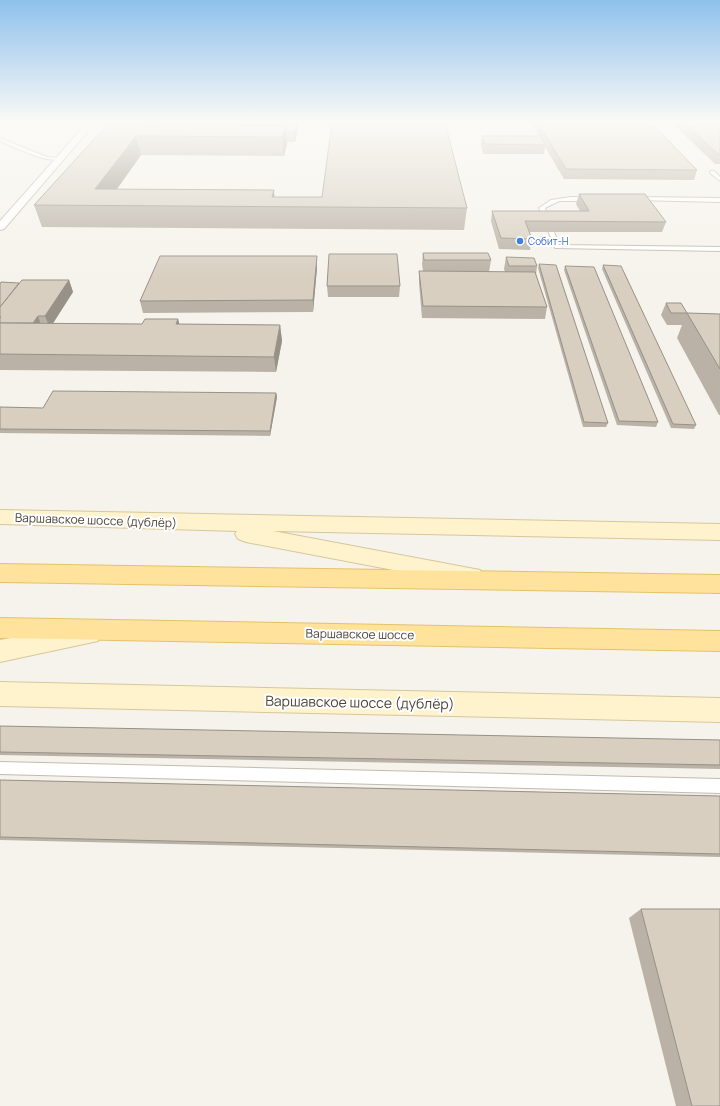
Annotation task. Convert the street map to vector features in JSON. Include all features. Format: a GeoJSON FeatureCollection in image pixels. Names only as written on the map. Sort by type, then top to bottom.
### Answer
{"type":"FeatureCollection","features":[{"type":"Feature","properties":{"kind":"main road","name":"Варшавское шоссе (дублёр)"},"geometry":{"type":"LineString","coordinates":[[0,517],[720,532]]}},
{"type":"Feature","properties":{"kind":"main road"},"geometry":{"type":"LineString","coordinates":[[184,522],[497,581]]}},
{"type":"Feature","properties":{"kind":"main road"},"geometry":{"type":"LineString","coordinates":[[0,573],[720,584]]}},
{"type":"Feature","properties":{"kind":"main road","name":"Варшавское шоссе"},"geometry":{"type":"LineString","coordinates":[[0,628],[720,641]]}},
{"type":"Feature","properties":{"kind":"main road"},"geometry":{"type":"LineString","coordinates":[[0,651],[110,630]]}},
{"type":"Feature","properties":{"kind":"main road","name":"Варшавское шоссе (дублёр)"},"geometry":{"type":"LineString","coordinates":[[0,694],[720,710]]}},
{"type":"Feature","properties":{"kind":"street"},"geometry":{"type":"LineString","coordinates":[[0,227],[46,175]]}},
{"type":"Feature","properties":{"kind":"lane"},"geometry":{"type":"LineString","coordinates":[[593,199],[557,200],[547,202],[542,208],[557,247],[720,249]]}},
{"type":"Feature","properties":{"kind":"lane"},"geometry":{"type":"LineString","coordinates":[[633,199],[720,200]]}},
{"type":"Feature","properties":{"kind":"lane"},"geometry":{"type":"LineString","coordinates":[[0,768],[720,786]]}},
{"type":"Feature","properties":{"kind":"building"},"geometry":{"type":"Polygon","coordinates":[[[62,175],[106,175],[95,189],[274,190],[272,197],[322,197],[325,175],[458,175],[467,208],[34,205],[62,175]]]}},
{"type":"Feature","properties":{"kind":"building"},"geometry":{"type":"Polygon","coordinates":[[[579,194],[645,194],[666,222],[525,221],[532,239],[501,238],[492,211],[589,211],[579,194]]]}},
{"type":"Feature","properties":{"kind":"building"},"geometry":{"type":"Polygon","coordinates":[[[423,253],[488,253],[491,260],[424,260],[423,253]]]}},
{"type":"Feature","properties":{"kind":"building"},"geometry":{"type":"Polygon","coordinates":[[[329,254],[397,254],[400,286],[327,286],[329,254]]]}},
{"type":"Feature","properties":{"kind":"building"},"geometry":{"type":"Polygon","coordinates":[[[160,256],[317,256],[313,300],[140,301],[160,256]]]}},
{"type":"Feature","properties":{"kind":"building"},"geometry":{"type":"Polygon","coordinates":[[[506,257],[534,258],[537,266],[509,266],[506,257]]]}},
{"type":"Feature","properties":{"kind":"building"},"geometry":{"type":"Polygon","coordinates":[[[539,264],[556,265],[608,423],[584,422],[539,264]]]}},
{"type":"Feature","properties":{"kind":"building"},"geometry":{"type":"Polygon","coordinates":[[[603,265],[621,266],[696,425],[673,424],[603,265]]]}},
{"type":"Feature","properties":{"kind":"building"},"geometry":{"type":"Polygon","coordinates":[[[565,266],[594,267],[658,422],[619,421],[565,266]]]}},
{"type":"Feature","properties":{"kind":"building"},"geometry":{"type":"Polygon","coordinates":[[[419,271],[535,272],[547,307],[423,306],[419,271]]]}},
{"type":"Feature","properties":{"kind":"building"},"geometry":{"type":"Polygon","coordinates":[[[22,280],[69,280],[45,316],[38,316],[33,323],[0,323],[0,307],[22,280]]]}},
{"type":"Feature","properties":{"kind":"building"},"geometry":{"type":"Polygon","coordinates":[[[1,282],[19,283],[0,307],[0,284],[1,282]]]}},
{"type":"Feature","properties":{"kind":"building"},"geometry":{"type":"Polygon","coordinates":[[[666,303],[681,303],[687,313],[671,313],[666,303]]]}},
{"type":"Feature","properties":{"kind":"building"},"geometry":{"type":"Polygon","coordinates":[[[687,313],[720,314],[720,369],[687,313]]]}},
{"type":"Feature","properties":{"kind":"building"},"geometry":{"type":"Polygon","coordinates":[[[145,319],[178,319],[176,324],[280,325],[274,357],[0,354],[0,323],[142,324],[145,319]]]}},
{"type":"Feature","properties":{"kind":"building"},"geometry":{"type":"Polygon","coordinates":[[[53,391],[276,393],[270,431],[0,429],[0,407],[43,408],[53,391]]]}},
{"type":"Feature","properties":{"kind":"building"},"geometry":{"type":"Polygon","coordinates":[[[0,726],[720,740],[720,765],[0,752],[0,726]]]}},
{"type":"Feature","properties":{"kind":"building"},"geometry":{"type":"Polygon","coordinates":[[[0,780],[720,796],[720,854],[0,837],[0,780]]]}},
{"type":"Feature","properties":{"kind":"building"},"geometry":{"type":"Polygon","coordinates":[[[641,909],[720,909],[720,1106],[692,1106],[641,909]]]}},
{"type":"Feature","properties":{"kind":"place","name":"Собит-Н"},"geometry":{"type":"Point","coordinates":[520,241]}}]}
